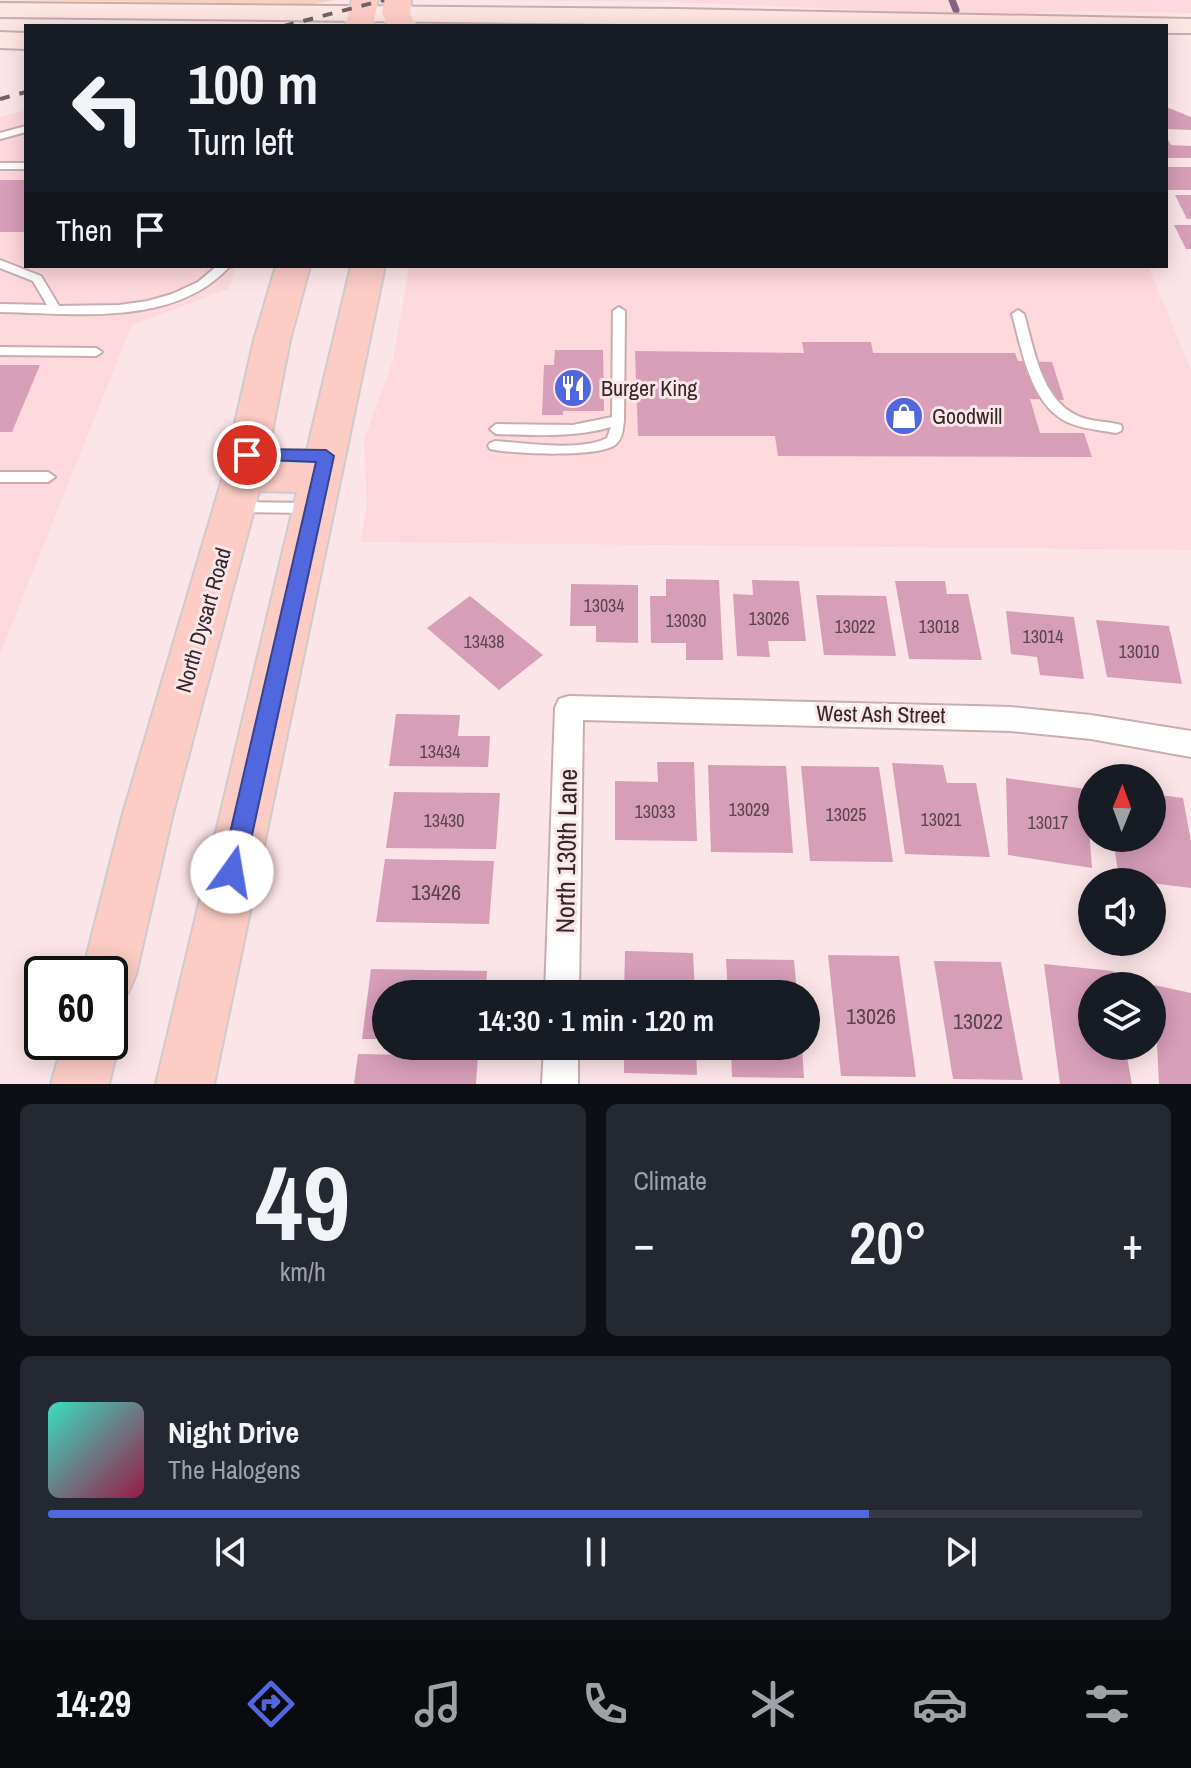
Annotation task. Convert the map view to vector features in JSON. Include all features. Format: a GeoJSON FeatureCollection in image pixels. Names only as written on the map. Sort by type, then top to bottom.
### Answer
{"type":"FeatureCollection","features":[{"type":"Feature","properties":{"kind":"main road"},"geometry":{"type":"LineString","coordinates":[[0,10],[989,24]]}},
{"type":"Feature","properties":{"kind":"main road"},"geometry":{"type":"LineString","coordinates":[[0,24],[385,17]]}},
{"type":"Feature","properties":{"kind":"main road"},"geometry":{"type":"LineString","coordinates":[[839,24],[862,21]]}},
{"type":"Feature","properties":{"kind":"main road"},"geometry":{"type":"LineString","coordinates":[[1168,26],[1191,26]]}},
{"type":"Feature","properties":{"kind":"main road"},"geometry":{"type":"LineString","coordinates":[[0,40],[24,41]]}},
{"type":"Feature","properties":{"kind":"main road","name":"North Dysart Road"},"geometry":{"type":"LineString","coordinates":[[113,956],[147,817],[241,479],[272,340],[292,268]]}},
{"type":"Feature","properties":{"kind":"main road"},"geometry":{"type":"LineString","coordinates":[[185,1084],[368,268]]}},
{"type":"Feature","properties":{"kind":"main road"},"geometry":{"type":"LineString","coordinates":[[241,479],[320,481]]}},
{"type":"Feature","properties":{"kind":"main road"},"geometry":{"type":"LineString","coordinates":[[80,1084],[86,1060]]}},
{"type":"Feature","properties":{"kind":"street","name":"West Ash Street"},"geometry":{"type":"LineString","coordinates":[[569,708],[1011,719],[1091,727],[1191,744]]}},
{"type":"Feature","properties":{"kind":"street","name":"North 130th Lane"},"geometry":{"type":"LineString","coordinates":[[562,980],[569,708]]}},
{"type":"Feature","properties":{"kind":"street"},"geometry":{"type":"LineString","coordinates":[[560,1084],[561,1060]]}},
{"type":"Feature","properties":{"kind":"lane"},"geometry":{"type":"LineString","coordinates":[[0,136],[24,130]]}},
{"type":"Feature","properties":{"kind":"lane"},"geometry":{"type":"LineString","coordinates":[[0,166],[24,166]]}},
{"type":"Feature","properties":{"kind":"lane"},"geometry":{"type":"LineString","coordinates":[[0,264],[37,279],[54,308]]}},
{"type":"Feature","properties":{"kind":"lane"},"geometry":{"type":"LineString","coordinates":[[0,308],[113,309],[148,304],[188,293],[221,268]]}},
{"type":"Feature","properties":{"kind":"lane"},"geometry":{"type":"LineString","coordinates":[[495,446],[584,448],[608,444],[615,438],[618,420],[619,311]]}},
{"type":"Feature","properties":{"kind":"lane"},"geometry":{"type":"LineString","coordinates":[[1018,314],[1047,399],[1057,411],[1073,420],[1116,428]]}},
{"type":"Feature","properties":{"kind":"lane"},"geometry":{"type":"LineString","coordinates":[[0,351],[96,352]]}},
{"type":"Feature","properties":{"kind":"lane"},"geometry":{"type":"LineString","coordinates":[[496,429],[574,430],[599,427],[618,420]]}},
{"type":"Feature","properties":{"kind":"lane"},"geometry":{"type":"LineString","coordinates":[[0,477],[48,477]]}},
{"type":"Feature","properties":{"kind":"shaded area"},"geometry":{"type":"Polygon","coordinates":[[[0,0],[336,0],[312,4],[0,0]]]}},
{"type":"Feature","properties":{"kind":"shaded area"},"geometry":{"type":"Polygon","coordinates":[[[471,0],[1191,0],[1191,13],[1087,11],[977,15],[673,2],[471,0]]]}},
{"type":"Feature","properties":{"kind":"shaded area"},"geometry":{"type":"Polygon","coordinates":[[[24,111],[24,268],[235,268],[228,289],[132,325],[0,653],[0,117],[24,111]]]}},
{"type":"Feature","properties":{"kind":"shaded area"},"geometry":{"type":"Polygon","coordinates":[[[409,268],[1149,268],[1191,370],[1191,550],[360,542],[367,507],[364,440],[393,361],[409,268]]]}},
{"type":"Feature","properties":{"kind":"building"},"geometry":{"type":"Polygon","coordinates":[[[1168,108],[1191,117],[1191,130],[1168,129],[1168,108]]]}},
{"type":"Feature","properties":{"kind":"building"},"geometry":{"type":"Polygon","coordinates":[[[1168,140],[1171,145],[1191,146],[1191,158],[1168,158],[1168,140]]]}},
{"type":"Feature","properties":{"kind":"building"},"geometry":{"type":"Polygon","coordinates":[[[1168,167],[1191,167],[1191,190],[1168,190],[1168,167]]]}},
{"type":"Feature","properties":{"kind":"building"},"geometry":{"type":"Polygon","coordinates":[[[0,180],[24,180],[24,232],[0,232],[0,180]]]}},
{"type":"Feature","properties":{"kind":"building"},"geometry":{"type":"Polygon","coordinates":[[[1175,195],[1191,195],[1191,219],[1187,219],[1175,195]]]}},
{"type":"Feature","properties":{"kind":"building"},"geometry":{"type":"Polygon","coordinates":[[[1174,225],[1191,225],[1191,249],[1186,249],[1174,225]]]}},
{"type":"Feature","properties":{"kind":"building","name":"Goodwill"},"geometry":{"type":"Polygon","coordinates":[[[802,342],[871,342],[873,353],[1015,353],[1018,361],[1052,362],[1064,400],[1030,399],[1040,433],[1084,433],[1092,457],[778,456],[775,436],[638,436],[635,351],[804,353],[802,342]]]}},
{"type":"Feature","properties":{"kind":"building","name":"Burger King"},"geometry":{"type":"Polygon","coordinates":[[[555,350],[603,350],[604,411],[563,411],[563,415],[542,415],[544,365],[554,365],[555,350]]]}},
{"type":"Feature","properties":{"kind":"building"},"geometry":{"type":"Polygon","coordinates":[[[0,365],[40,365],[12,432],[0,432],[0,365]]]}},
{"type":"Feature","properties":{"kind":"building"},"geometry":{"type":"Polygon","coordinates":[[[666,579],[719,580],[723,660],[686,660],[686,643],[651,643],[650,596],[666,596],[666,579]]]}},
{"type":"Feature","properties":{"kind":"building"},"geometry":{"type":"Polygon","coordinates":[[[752,580],[799,581],[806,641],[768,641],[770,657],[737,656],[733,594],[753,595],[752,580]]]}},
{"type":"Feature","properties":{"kind":"building"},"geometry":{"type":"Polygon","coordinates":[[[895,581],[945,581],[947,594],[968,594],[982,660],[909,659],[895,581]]]}},
{"type":"Feature","properties":{"kind":"building"},"geometry":{"type":"Polygon","coordinates":[[[571,584],[638,585],[638,643],[596,642],[596,626],[570,626],[571,584]]]}},
{"type":"Feature","properties":{"kind":"building"},"geometry":{"type":"Polygon","coordinates":[[[816,595],[886,596],[896,656],[824,655],[816,595]]]}},
{"type":"Feature","properties":{"kind":"building"},"geometry":{"type":"Polygon","coordinates":[[[470,596],[543,655],[499,690],[427,628],[470,596]]]}},
{"type":"Feature","properties":{"kind":"building"},"geometry":{"type":"Polygon","coordinates":[[[1006,611],[1074,617],[1084,679],[1040,675],[1037,657],[1011,654],[1006,611]]]}},
{"type":"Feature","properties":{"kind":"building"},"geometry":{"type":"Polygon","coordinates":[[[1096,620],[1169,626],[1182,684],[1107,677],[1096,620]]]}},
{"type":"Feature","properties":{"kind":"building"},"geometry":{"type":"Polygon","coordinates":[[[396,714],[460,715],[458,736],[490,736],[488,767],[389,766],[396,714]]]}},
{"type":"Feature","properties":{"kind":"building"},"geometry":{"type":"Polygon","coordinates":[[[657,762],[694,762],[697,841],[615,840],[615,781],[658,782],[657,762]]]}},
{"type":"Feature","properties":{"kind":"building"},"geometry":{"type":"Polygon","coordinates":[[[892,763],[943,765],[947,783],[976,783],[990,857],[905,854],[892,763]]]}},
{"type":"Feature","properties":{"kind":"building"},"geometry":{"type":"Polygon","coordinates":[[[708,765],[786,766],[793,853],[711,852],[708,765]]]}},
{"type":"Feature","properties":{"kind":"building"},"geometry":{"type":"Polygon","coordinates":[[[801,766],[879,767],[893,862],[810,861],[801,766]]]}},
{"type":"Feature","properties":{"kind":"building"},"geometry":{"type":"Polygon","coordinates":[[[1006,778],[1078,788],[1078,852],[1091,852],[1092,868],[1008,855],[1006,778]]]}},
{"type":"Feature","properties":{"kind":"building"},"geometry":{"type":"Polygon","coordinates":[[[394,792],[500,793],[496,849],[386,848],[394,792]]]}},
{"type":"Feature","properties":{"kind":"building"},"geometry":{"type":"Polygon","coordinates":[[[1166,796],[1183,798],[1191,841],[1191,888],[1166,885],[1166,868],[1117,868],[1115,852],[1166,852],[1166,796]]]}},
{"type":"Feature","properties":{"kind":"building"},"geometry":{"type":"Polygon","coordinates":[[[385,859],[494,861],[489,924],[376,922],[385,859]]]}},
{"type":"Feature","properties":{"kind":"building"},"geometry":{"type":"Polygon","coordinates":[[[625,951],[693,953],[694,980],[624,980],[625,951]]]}},
{"type":"Feature","properties":{"kind":"building"},"geometry":{"type":"Polygon","coordinates":[[[828,955],[899,956],[916,1077],[841,1076],[828,955]]]}},
{"type":"Feature","properties":{"kind":"building"},"geometry":{"type":"Polygon","coordinates":[[[726,959],[794,960],[796,980],[727,980],[726,959]]]}},
{"type":"Feature","properties":{"kind":"building"},"geometry":{"type":"Polygon","coordinates":[[[934,961],[1001,962],[1023,1080],[953,1079],[934,961]]]}},
{"type":"Feature","properties":{"kind":"building"},"geometry":{"type":"Polygon","coordinates":[[[1044,964],[1113,971],[1078,972],[1078,1060],[1128,1060],[1132,1084],[1060,1084],[1044,964]]]}},
{"type":"Feature","properties":{"kind":"building"},"geometry":{"type":"Polygon","coordinates":[[[371,969],[487,971],[486,980],[372,980],[372,1039],[362,1039],[371,969]]]}},
{"type":"Feature","properties":{"kind":"building"},"geometry":{"type":"Polygon","coordinates":[[[1166,988],[1191,993],[1191,1084],[1159,1084],[1158,1060],[1166,1060],[1166,988]]]}},
{"type":"Feature","properties":{"kind":"building"},"geometry":{"type":"Polygon","coordinates":[[[358,1054],[372,1054],[372,1060],[478,1060],[476,1084],[354,1084],[358,1054]]]}},
{"type":"Feature","properties":{"kind":"building"},"geometry":{"type":"Polygon","coordinates":[[[624,1060],[696,1060],[697,1075],[624,1073],[624,1060]]]}},
{"type":"Feature","properties":{"kind":"building"},"geometry":{"type":"Polygon","coordinates":[[[731,1060],[803,1060],[804,1078],[732,1077],[731,1060]]]}},
{"type":"Feature","properties":{"kind":"waterway"},"geometry":{"type":"LineString","coordinates":[[952,0],[956,10]]}},
{"type":"Feature","properties":{"kind":"railway"},"geometry":{"type":"LineString","coordinates":[[292,24],[384,0]]}},
{"type":"Feature","properties":{"kind":"railway"},"geometry":{"type":"LineString","coordinates":[[0,99],[24,93]]}},
{"type":"Feature","properties":{"kind":"place","name":"Burger King"},"geometry":{"type":"Point","coordinates":[573,388]}},
{"type":"Feature","properties":{"kind":"place","name":"Goodwill"},"geometry":{"type":"Point","coordinates":[904,416]}},
{"type":"Feature","properties":{"kind":"route"},"geometry":{"type":"LineString","coordinates":[[232,872],[326,456],[247,455]]}}]}
